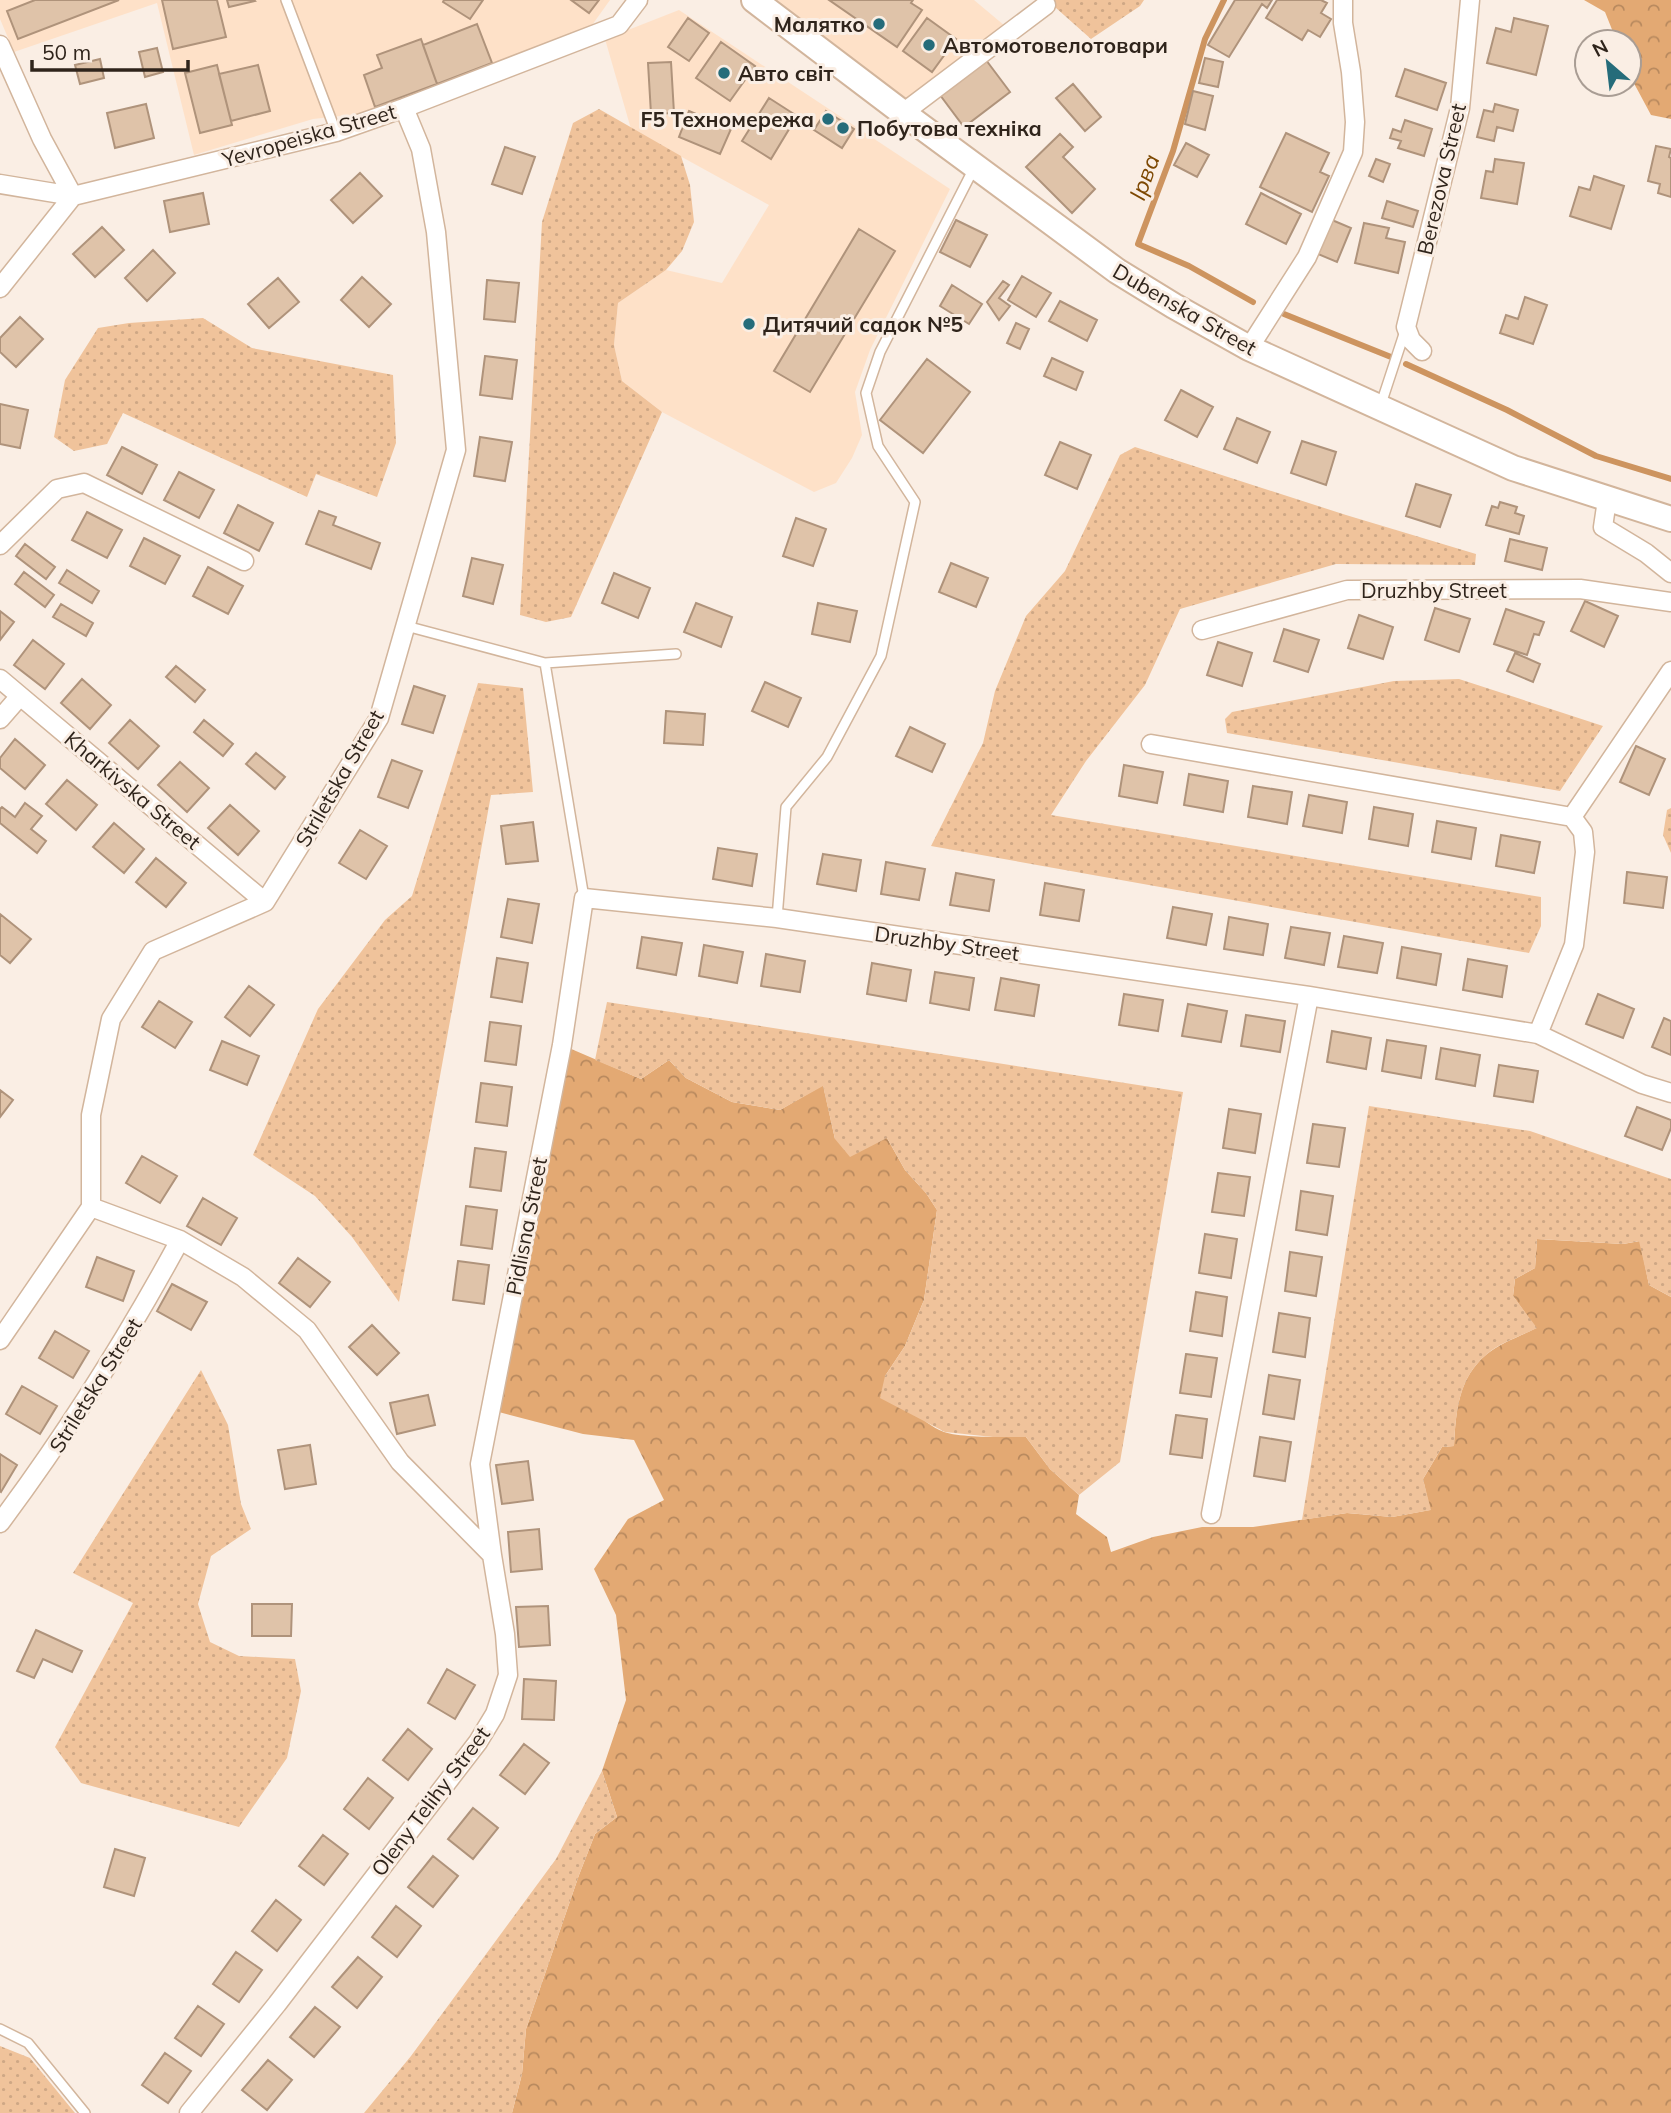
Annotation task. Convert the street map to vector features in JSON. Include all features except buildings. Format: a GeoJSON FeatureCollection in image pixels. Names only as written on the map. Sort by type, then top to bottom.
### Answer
{"type":"FeatureCollection","features":[{"type":"Feature","properties":{"kind":"main road","name":"Dubenska Street"},"geometry":{"type":"LineString","coordinates":[[754,0],[1117,271],[1249,348],[1513,468],[1671,519]]}},
{"type":"Feature","properties":{"kind":"street","name":"Yevropeiska Street"},"geometry":{"type":"LineString","coordinates":[[0,184],[74,196],[337,132],[619,25],[638,0]]}},
{"type":"Feature","properties":{"kind":"street"},"geometry":{"type":"LineString","coordinates":[[1249,348],[1307,257],[1353,152],[1355,122],[1343,23],[1343,0]]}},
{"type":"Feature","properties":{"kind":"street","name":"Berezova Street"},"geometry":{"type":"LineString","coordinates":[[1406,327],[1460,108],[1471,0]]}},
{"type":"Feature","properties":{"kind":"street"},"geometry":{"type":"LineString","coordinates":[[903,113],[1046,5]]}},
{"type":"Feature","properties":{"kind":"street"},"geometry":{"type":"LineString","coordinates":[[0,45],[42,139],[74,196],[0,288]]}},
{"type":"Feature","properties":{"kind":"street","name":"Striletska Street"},"geometry":{"type":"LineString","coordinates":[[265,902],[379,718],[457,450],[436,233],[421,149],[404,108]]}},
{"type":"Feature","properties":{"kind":"street"},"geometry":{"type":"LineString","coordinates":[[1406,327],[1411,340],[1422,351]]}},
{"type":"Feature","properties":{"kind":"street"},"geometry":{"type":"LineString","coordinates":[[0,545],[57,489],[84,484],[244,561]]}},
{"type":"Feature","properties":{"kind":"street"},"geometry":{"type":"LineString","coordinates":[[1607,500],[1603,527],[1646,553],[1671,573]]}},
{"type":"Feature","properties":{"kind":"street","name":"Druzhby Street"},"geometry":{"type":"LineString","coordinates":[[1202,630],[1347,590],[1580,589],[1671,602]]}},
{"type":"Feature","properties":{"kind":"street"},"geometry":{"type":"LineString","coordinates":[[1572,817],[1671,671]]}},
{"type":"Feature","properties":{"kind":"street","name":"Kharkivska Street"},"geometry":{"type":"LineString","coordinates":[[0,679],[265,902]]}},
{"type":"Feature","properties":{"kind":"street"},"geometry":{"type":"LineString","coordinates":[[0,719],[20,695]]}},
{"type":"Feature","properties":{"kind":"street"},"geometry":{"type":"LineString","coordinates":[[1151,744],[1572,817],[1583,832],[1585,852],[1574,946],[1538,1034]]}},
{"type":"Feature","properties":{"kind":"street","name":"Druzhby Street"},"geometry":{"type":"LineString","coordinates":[[584,898],[777,918],[1309,996],[1538,1034],[1642,1084],[1671,1093]]}},
{"type":"Feature","properties":{"kind":"street","name":"Pidlisna Street"},"geometry":{"type":"LineString","coordinates":[[492,1555],[480,1464],[562,1045],[584,898]]}},
{"type":"Feature","properties":{"kind":"street"},"geometry":{"type":"LineString","coordinates":[[0,1340],[91,1207],[91,1115],[111,1019],[153,951],[265,902]]}},
{"type":"Feature","properties":{"kind":"street"},"geometry":{"type":"LineString","coordinates":[[1211,1514],[1309,996]]}},
{"type":"Feature","properties":{"kind":"street"},"geometry":{"type":"LineString","coordinates":[[91,1207],[180,1240],[243,1277],[307,1330],[400,1462],[492,1555]]}},
{"type":"Feature","properties":{"kind":"street","name":"Striletska Street"},"geometry":{"type":"LineString","coordinates":[[0,1523],[46,1461],[140,1314],[180,1240]]}},
{"type":"Feature","properties":{"kind":"street","name":"Oleny Telihy Street"},"geometry":{"type":"LineString","coordinates":[[188,2113],[277,2004],[478,1742],[495,1714],[508,1675],[505,1634],[492,1555]]}},
{"type":"Feature","properties":{"kind":"lane"},"geometry":{"type":"LineString","coordinates":[[286,0],[337,132]]}},
{"type":"Feature","properties":{"kind":"lane"},"geometry":{"type":"LineString","coordinates":[[777,918],[786,807],[827,757],[881,656],[915,502],[878,446],[866,393],[880,352],[975,165]]}},
{"type":"Feature","properties":{"kind":"lane"},"geometry":{"type":"LineString","coordinates":[[1379,409],[1406,327]]}},
{"type":"Feature","properties":{"kind":"lane"},"geometry":{"type":"LineString","coordinates":[[406,626],[545,663],[676,654]]}},
{"type":"Feature","properties":{"kind":"lane"},"geometry":{"type":"LineString","coordinates":[[545,663],[584,898]]}},
{"type":"Feature","properties":{"kind":"lane"},"geometry":{"type":"LineString","coordinates":[[0,2029],[28,2043],[85,2113]]}},
{"type":"Feature","properties":{"kind":"shaded area"},"geometry":{"type":"Polygon","coordinates":[[[0,0],[610,0],[590,28],[359,114],[313,119],[194,155],[157,3],[14,52],[0,19],[0,0]]]}},
{"type":"Feature","properties":{"kind":"shaded area"},"geometry":{"type":"Polygon","coordinates":[[[754,0],[974,0],[1011,31],[903,113],[754,0]]]}},
{"type":"Feature","properties":{"kind":"shaded area"},"geometry":{"type":"Polygon","coordinates":[[[1047,0],[1144,0],[1140,6],[1091,39],[1047,0]]]}},
{"type":"Feature","properties":{"kind":"shaded area","name":"Дитячий садок №5"},"geometry":{"type":"Polygon","coordinates":[[[679,10],[950,189],[870,350],[855,392],[862,435],[852,458],[836,483],[814,492],[662,412],[622,381],[614,345],[618,303],[666,270],[722,283],[769,205],[631,129],[605,39],[679,10]]]}},
{"type":"Feature","properties":{"kind":"shaded area"},"geometry":{"type":"Polygon","coordinates":[[[599,109],[681,156],[690,185],[694,222],[682,251],[666,270],[618,303],[614,345],[622,381],[662,412],[571,617],[546,622],[520,615],[542,222],[573,123],[599,109]]]}},
{"type":"Feature","properties":{"kind":"shaded area"},"geometry":{"type":"Polygon","coordinates":[[[203,318],[252,348],[393,375],[396,443],[377,497],[316,474],[307,497],[123,413],[107,444],[74,451],[54,437],[65,380],[98,328],[203,318]]]}},
{"type":"Feature","properties":{"kind":"shaded area"},"geometry":{"type":"Polygon","coordinates":[[[1135,447],[1476,554],[1475,565],[1336,564],[1180,609],[1145,685],[1086,761],[1051,815],[1541,897],[1541,926],[1529,953],[931,846],[983,743],[995,691],[1026,616],[1065,571],[1120,455],[1135,447]]]}},
{"type":"Feature","properties":{"kind":"shaded area"},"geometry":{"type":"Polygon","coordinates":[[[1459,679],[1603,726],[1560,791],[1227,733],[1225,719],[1232,712],[1394,681],[1459,679]]]}},
{"type":"Feature","properties":{"kind":"shaded area"},"geometry":{"type":"Polygon","coordinates":[[[478,683],[523,688],[533,792],[491,795],[399,1302],[352,1237],[315,1196],[253,1155],[318,1009],[385,920],[412,896],[478,683]]]}},
{"type":"Feature","properties":{"kind":"shaded area"},"geometry":{"type":"Polygon","coordinates":[[[1671,808],[1671,853],[1663,835],[1667,810],[1671,808]]]}},
{"type":"Feature","properties":{"kind":"shaded area"},"geometry":{"type":"Polygon","coordinates":[[[607,1002],[1183,1092],[1120,1462],[1079,1495],[1050,1469],[1026,1437],[945,1432],[880,1398],[885,1376],[905,1346],[924,1300],[937,1210],[926,1193],[905,1170],[887,1138],[850,1157],[835,1139],[823,1086],[780,1110],[732,1102],[686,1078],[669,1060],[641,1079],[595,1060],[607,1002]]]}},
{"type":"Feature","properties":{"kind":"shaded area"},"geometry":{"type":"Polygon","coordinates":[[[1369,1106],[1530,1131],[1671,1179],[1671,1297],[1649,1285],[1639,1241],[1623,1244],[1537,1239],[1535,1268],[1515,1279],[1513,1296],[1537,1328],[1492,1350],[1477,1363],[1470,1374],[1460,1396],[1454,1446],[1442,1447],[1423,1479],[1431,1510],[1392,1517],[1347,1513],[1302,1520],[1369,1106]]]}},
{"type":"Feature","properties":{"kind":"shaded area"},"geometry":{"type":"Polygon","coordinates":[[[201,1370],[228,1425],[241,1504],[251,1529],[211,1556],[198,1604],[210,1642],[239,1656],[295,1659],[301,1691],[287,1758],[239,1827],[81,1783],[55,1747],[133,1603],[73,1573],[201,1370]]]}},
{"type":"Feature","properties":{"kind":"shaded area"},"geometry":{"type":"Polygon","coordinates":[[[602,1771],[617,1817],[595,1834],[579,1875],[526,2029],[522,2074],[512,2113],[364,2113],[411,2056],[556,1859],[602,1771]]]}},
{"type":"Feature","properties":{"kind":"shaded area"},"geometry":{"type":"Polygon","coordinates":[[[0,2046],[30,2058],[75,2113],[0,2113],[0,2046]]]}},
{"type":"Feature","properties":{"kind":"green space"},"geometry":{"type":"Polygon","coordinates":[[[1584,0],[1671,0],[1671,119],[1651,115],[1642,98],[1643,28],[1611,28],[1605,12],[1584,0]]]}},
{"type":"Feature","properties":{"kind":"green space"},"geometry":{"type":"Polygon","coordinates":[[[562,1045],[641,1079],[669,1060],[686,1078],[732,1102],[780,1110],[823,1085],[835,1139],[887,1138],[905,1170],[937,1210],[924,1300],[905,1346],[885,1376],[919,1415],[944,1432],[973,1436],[1026,1437],[1050,1469],[1079,1495],[1076,1514],[1107,1537],[1111,1552],[1153,1537],[1202,1527],[1253,1527],[1347,1513],[1392,1517],[1430,1510],[1423,1479],[1442,1447],[1454,1446],[1456,1420],[1464,1384],[1477,1363],[1492,1350],[1536,1328],[1513,1296],[1515,1279],[1535,1268],[1537,1239],[1623,1244],[1640,1241],[1649,1285],[1671,1297],[1671,2113],[512,2113],[522,2074],[526,2029],[579,1875],[595,1834],[617,1817],[602,1771],[626,1700],[616,1615],[594,1569],[628,1519],[664,1500],[634,1440],[583,1434],[495,1411],[562,1045]]]}},
{"type":"Feature","properties":{"kind":"waterway","name":"Ірва"},"geometry":{"type":"LineString","coordinates":[[1224,0],[1205,39],[1173,151],[1138,244],[1189,266],[1253,302]]}},
{"type":"Feature","properties":{"kind":"waterway","name":"Ірва"},"geometry":{"type":"LineString","coordinates":[[1284,314],[1391,357]]}},
{"type":"Feature","properties":{"kind":"waterway","name":"Ірва"},"geometry":{"type":"LineString","coordinates":[[1406,364],[1507,410],[1596,456],[1671,479]]}},
{"type":"Feature","properties":{"kind":"place","name":"Малятко"},"geometry":{"type":"Point","coordinates":[879,24]}},
{"type":"Feature","properties":{"kind":"place","name":"Автомотовелотовари"},"geometry":{"type":"Point","coordinates":[929,45]}},
{"type":"Feature","properties":{"kind":"place","name":"Авто світ"},"geometry":{"type":"Point","coordinates":[724,73]}},
{"type":"Feature","properties":{"kind":"place","name":"F5 Техномережа"},"geometry":{"type":"Point","coordinates":[828,119]}},
{"type":"Feature","properties":{"kind":"place","name":"Побутова техніка"},"geometry":{"type":"Point","coordinates":[843,128]}},
{"type":"Feature","properties":{"kind":"place","name":"Дитячий садок №5"},"geometry":{"type":"Point","coordinates":[749,324]}}]}
